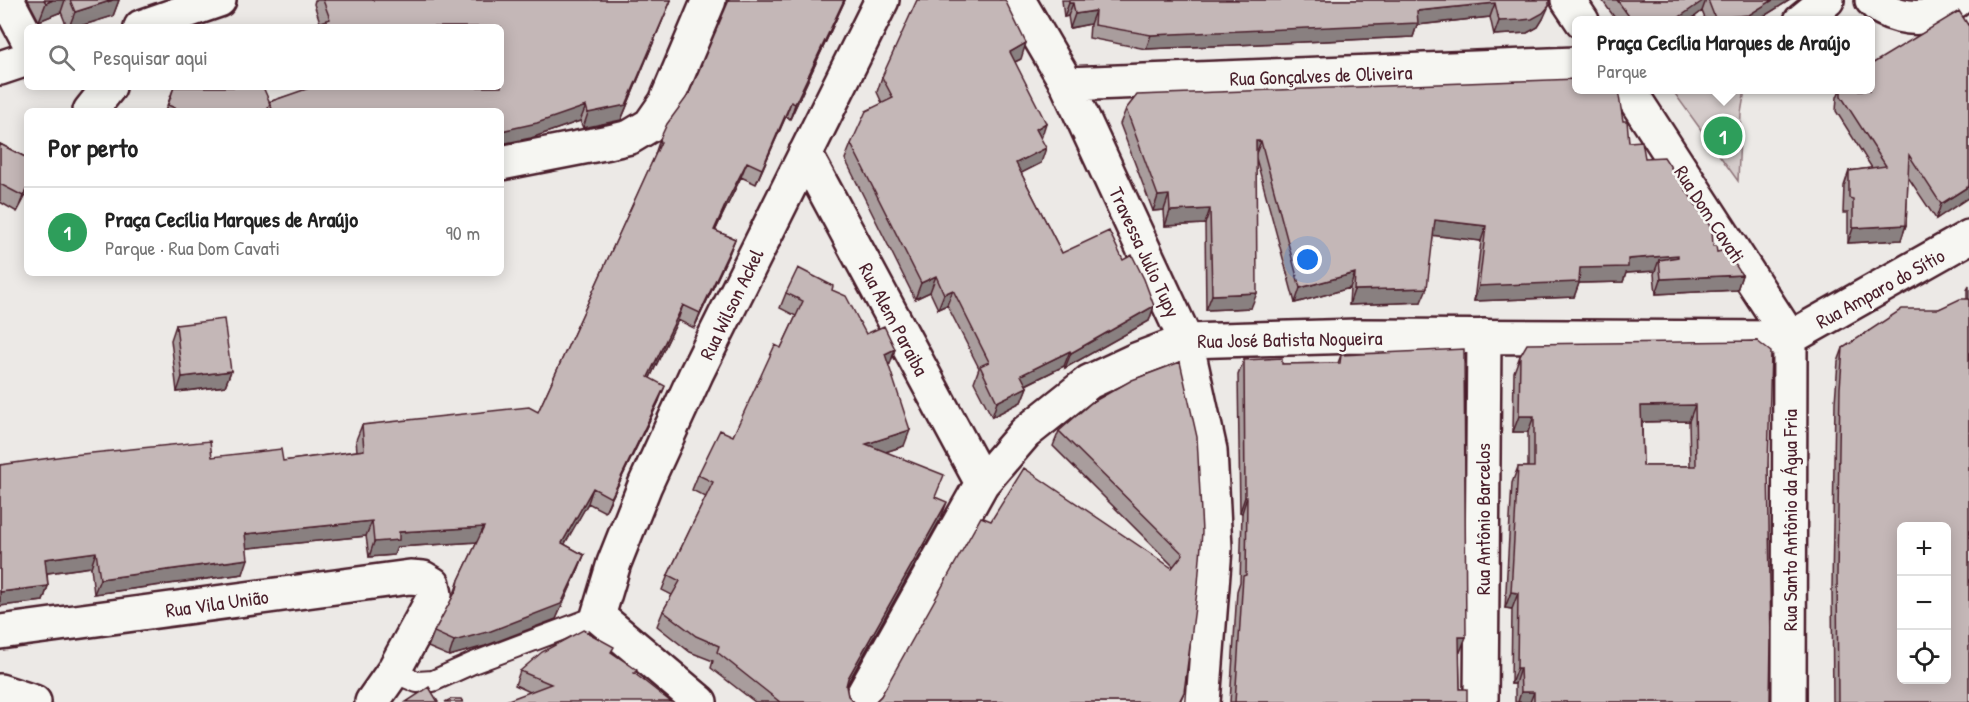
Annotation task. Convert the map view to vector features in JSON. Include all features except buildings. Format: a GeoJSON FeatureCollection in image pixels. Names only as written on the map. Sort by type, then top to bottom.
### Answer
{"type":"FeatureCollection","features":[{"type":"Feature","properties":{"kind":"street"},"geometry":{"type":"LineString","coordinates":[[7,0],[24,32]]}},
{"type":"Feature","properties":{"kind":"street"},"geometry":{"type":"LineString","coordinates":[[156,24],[219,0]]}},
{"type":"Feature","properties":{"kind":"street"},"geometry":{"type":"LineString","coordinates":[[504,162],[630,137],[650,125],[666,102],[709,0]]}},
{"type":"Feature","properties":{"kind":"street","name":"Rua Wilson Ackel"},"geometry":{"type":"LineString","coordinates":[[598,616],[614,563],[645,485],[696,374],[882,0]]}},
{"type":"Feature","properties":{"kind":"street","name":"Travessa Julio Tupy"},"geometry":{"type":"LineString","coordinates":[[1018,0],[1067,84],[1186,341],[1210,450],[1215,537],[1203,702]]}},
{"type":"Feature","properties":{"kind":"street"},"geometry":{"type":"LineString","coordinates":[[1568,0],[1579,16]]}},
{"type":"Feature","properties":{"kind":"street"},"geometry":{"type":"LineString","coordinates":[[1807,16],[1827,0]]}},
{"type":"Feature","properties":{"kind":"street"},"geometry":{"type":"LineString","coordinates":[[1872,0],[1890,13],[1912,17],[1932,15],[1957,0]]}},
{"type":"Feature","properties":{"kind":"street"},"geometry":{"type":"LineString","coordinates":[[0,68],[24,60]]}},
{"type":"Feature","properties":{"kind":"street","name":"Rua Gonçalves de Oliveira"},"geometry":{"type":"LineString","coordinates":[[1067,84],[1572,64]]}},
{"type":"Feature","properties":{"kind":"street"},"geometry":{"type":"LineString","coordinates":[[92,108],[107,90]]}},
{"type":"Feature","properties":{"kind":"street","name":"Rua Dom Cavati"},"geometry":{"type":"LineString","coordinates":[[1632,94],[1790,338]]}},
{"type":"Feature","properties":{"kind":"street","name":"Rua Alem Paraiba"},"geometry":{"type":"LineString","coordinates":[[805,154],[982,483]]}},
{"type":"Feature","properties":{"kind":"street","name":"Rua Amparo do Sítio"},"geometry":{"type":"LineString","coordinates":[[1790,338],[1969,237]]}},
{"type":"Feature","properties":{"kind":"street","name":"Rua José Batista Nogueira"},"geometry":{"type":"LineString","coordinates":[[860,702],[982,483],[1025,433],[1089,382],[1136,360],[1186,341],[1358,336],[1790,338]]}},
{"type":"Feature","properties":{"kind":"street","name":"Rua Antônio Barcelos"},"geometry":{"type":"LineString","coordinates":[[1481,702],[1484,336]]}},
{"type":"Feature","properties":{"kind":"street","name":"Rua Santo Antônio da Água Fria"},"geometry":{"type":"LineString","coordinates":[[1789,702],[1790,338]]}},
{"type":"Feature","properties":{"kind":"street","name":"Rua Vila União"},"geometry":{"type":"LineString","coordinates":[[0,632],[410,577],[423,578],[433,584],[435,595],[393,672]]}},
{"type":"Feature","properties":{"kind":"street"},"geometry":{"type":"LineString","coordinates":[[598,616],[700,702]]}},
{"type":"Feature","properties":{"kind":"street"},"geometry":{"type":"LineString","coordinates":[[372,702],[393,672]]}},
{"type":"Feature","properties":{"kind":"street"},"geometry":{"type":"LineString","coordinates":[[0,691],[34,702]]}},
{"type":"Feature","properties":{"kind":"lane"},"geometry":{"type":"LineString","coordinates":[[393,672],[417,682],[433,681],[473,663],[598,616]]}},
{"type":"Feature","properties":{"kind":"shaded area"},"geometry":{"type":"Polygon","coordinates":[[[1675,94],[1744,94],[1741,113],[1738,181],[1675,94]]]}},
{"type":"Feature","properties":{"kind":"place","name":"Praça Cecília Marques de Araújo"},"geometry":{"type":"Point","coordinates":[1723,136]}}]}
